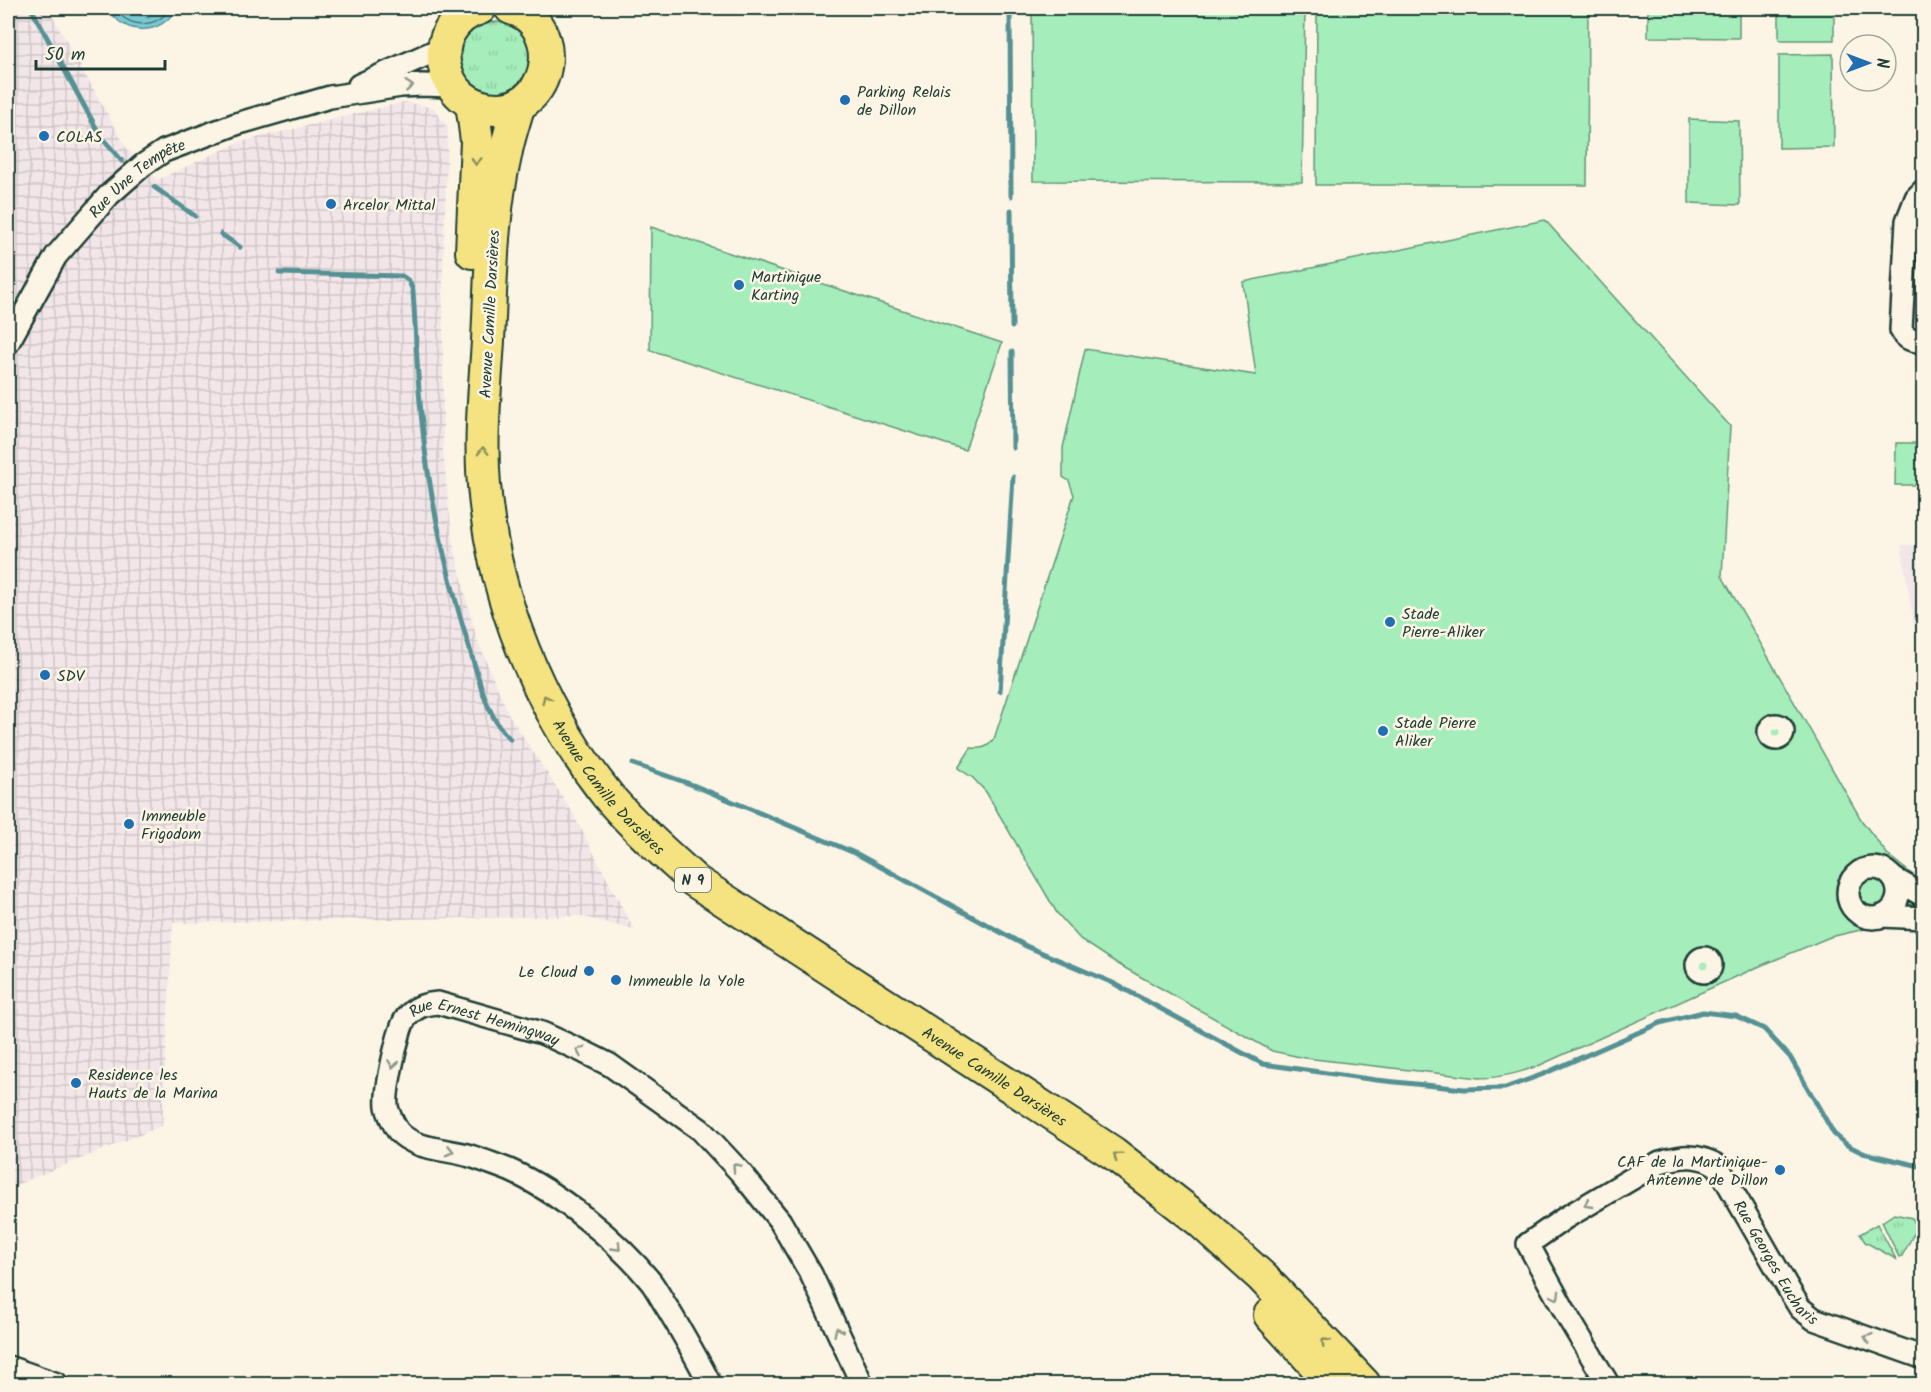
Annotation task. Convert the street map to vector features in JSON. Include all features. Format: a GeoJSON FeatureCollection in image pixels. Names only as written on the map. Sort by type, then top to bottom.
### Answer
{"type":"FeatureCollection","features":[{"type":"Feature","properties":{"kind":"main road"},"geometry":{"type":"LineString","coordinates":[[462,95],[487,109],[503,109],[519,104],[539,86],[546,70],[547,53],[543,36],[526,15],[513,8]]}},
{"type":"Feature","properties":{"kind":"main road"},"geometry":{"type":"LineString","coordinates":[[444,47],[453,26],[467,11]]}},
{"type":"Feature","properties":{"kind":"main road","name":"Avenue Camille Darsières"},"geometry":{"type":"LineString","coordinates":[[444,47],[446,74],[462,95],[477,141],[461,454],[465,503],[485,602],[507,668],[524,704],[562,766],[608,826],[688,900],[967,1079],[1160,1211],[1253,1296],[1333,1384]]}},
{"type":"Feature","properties":{"kind":"main road","name":"Avenue Camille Darsières"},"geometry":{"type":"LineString","coordinates":[[519,104],[504,156],[494,230],[482,438],[484,485],[491,542],[504,596],[521,646],[539,685],[575,750],[609,796],[652,842],[695,881],[1113,1153],[1199,1220],[1262,1277],[1364,1384]]}},
{"type":"Feature","properties":{"kind":"street","name":"Rue Une Tempête"},"geometry":{"type":"LineString","coordinates":[[330,97],[444,47]]}},
{"type":"Feature","properties":{"kind":"street","name":"Rue Une Tempête"},"geometry":{"type":"LineString","coordinates":[[8,344],[56,256],[109,195],[143,165],[164,151],[236,124],[330,97],[401,86],[462,95]]}},
{"type":"Feature","properties":{"kind":"street"},"geometry":{"type":"LineString","coordinates":[[1923,190],[1916,198],[1907,221],[1901,330],[1904,336],[1911,340],[1923,342]]}},
{"type":"Feature","properties":{"kind":"street"},"geometry":{"type":"LineString","coordinates":[[1923,896],[1883,870],[1870,868],[1858,873],[1850,883],[1849,897],[1855,909],[1867,916],[1923,918]]}},
{"type":"Feature","properties":{"kind":"street"},"geometry":{"type":"LineString","coordinates":[[1882,916],[1888,913],[1896,903],[1898,890],[1893,878]]}},
{"type":"Feature","properties":{"kind":"street","name":"Rue Ernest Hemingway"},"geometry":{"type":"LineString","coordinates":[[710,1384],[652,1282],[611,1240],[540,1187],[510,1171],[470,1156],[416,1143],[397,1130],[387,1103],[400,1032],[405,1020],[413,1011],[424,1004],[438,1003],[542,1033],[610,1065],[701,1130],[742,1174],[780,1221],[811,1275],[862,1384]]}},
{"type":"Feature","properties":{"kind":"street","name":"Rue Georges Eucharis"},"geometry":{"type":"LineString","coordinates":[[1608,1384],[1528,1244],[1565,1218],[1660,1162],[1677,1157],[1694,1156],[1708,1159],[1718,1166],[1800,1308],[1814,1319],[1923,1358]]}},
{"type":"Feature","properties":{"kind":"street"},"geometry":{"type":"LineString","coordinates":[[8,1367],[57,1384]]}},
{"type":"Feature","properties":{"kind":"shaded area"},"geometry":{"type":"Polygon","coordinates":[[[8,8],[48,8],[127,149],[157,180],[240,142],[404,102],[434,108],[448,128],[443,267],[443,450],[452,538],[476,637],[509,715],[571,810],[634,930],[581,916],[173,923],[162,1126],[8,1188],[8,8]]]}},
{"type":"Feature","properties":{"kind":"shaded area"},"geometry":{"type":"Polygon","coordinates":[[[1901,545],[1923,545],[1923,681],[1901,545]]]}},
{"type":"Feature","properties":{"kind":"green space"},"geometry":{"type":"Polygon","coordinates":[[[1032,8],[1305,8],[1302,182],[1033,181],[1032,8]]]}},
{"type":"Feature","properties":{"kind":"green space"},"geometry":{"type":"Polygon","coordinates":[[[1317,8],[1588,8],[1587,185],[1316,185],[1317,8]]]}},
{"type":"Feature","properties":{"kind":"green space"},"geometry":{"type":"Polygon","coordinates":[[[1648,8],[1739,8],[1739,38],[1648,37],[1648,8]]]}},
{"type":"Feature","properties":{"kind":"green space"},"geometry":{"type":"Polygon","coordinates":[[[1779,8],[1834,8],[1834,40],[1779,40],[1779,8]]]}},
{"type":"Feature","properties":{"kind":"green space"},"geometry":{"type":"Polygon","coordinates":[[[495,22],[508,25],[520,32],[527,44],[530,57],[527,70],[520,82],[508,89],[495,92],[482,89],[470,82],[463,70],[460,57],[463,44],[470,32],[482,25],[495,22]]]}},
{"type":"Feature","properties":{"kind":"green space"},"geometry":{"type":"Polygon","coordinates":[[[1833,54],[1834,147],[1779,148],[1779,55],[1833,54]]]}},
{"type":"Feature","properties":{"kind":"green space"},"geometry":{"type":"Polygon","coordinates":[[[1689,119],[1739,121],[1740,205],[1689,203],[1689,119]]]}},
{"type":"Feature","properties":{"kind":"green space","name":"Stade Pierre-Aliker"},"geometry":{"type":"Polygon","coordinates":[[[1545,220],[1730,426],[1722,576],[1862,821],[1888,855],[1923,883],[1923,927],[1865,929],[1830,937],[1538,1066],[1502,1076],[1479,1078],[1305,1058],[1272,1051],[1118,964],[1080,939],[1057,913],[986,792],[973,778],[958,768],[971,748],[984,747],[994,739],[1074,495],[1069,481],[1063,477],[1063,448],[1085,349],[1256,375],[1243,282],[1545,220]]]}},
{"type":"Feature","properties":{"kind":"green space","name":"Martinique Karting"},"geometry":{"type":"Polygon","coordinates":[[[651,227],[1002,343],[965,450],[650,350],[651,227]]]}},
{"type":"Feature","properties":{"kind":"green space"},"geometry":{"type":"Polygon","coordinates":[[[1896,443],[1923,443],[1923,485],[1895,485],[1896,443]]]}},
{"type":"Feature","properties":{"kind":"green space"},"geometry":{"type":"Polygon","coordinates":[[[1894,1214],[1912,1218],[1917,1228],[1902,1256],[1899,1257],[1882,1222],[1894,1214]]]}},
{"type":"Feature","properties":{"kind":"green space"},"geometry":{"type":"Polygon","coordinates":[[[1877,1224],[1896,1259],[1865,1242],[1860,1234],[1877,1224]]]}},
{"type":"Feature","properties":{"kind":"water"},"geometry":{"type":"Polygon","coordinates":[[[108,8],[177,8],[162,24],[142,29],[123,24],[108,8]]]}},
{"type":"Feature","properties":{"kind":"waterway"},"geometry":{"type":"LineString","coordinates":[[31,8],[101,137],[122,161]]}},
{"type":"Feature","properties":{"kind":"waterway"},"geometry":{"type":"LineString","coordinates":[[1010,8],[1011,196]]}},
{"type":"Feature","properties":{"kind":"waterway"},"geometry":{"type":"LineString","coordinates":[[154,187],[195,216]]}},
{"type":"Feature","properties":{"kind":"waterway"},"geometry":{"type":"LineString","coordinates":[[1011,210],[1012,327]]}},
{"type":"Feature","properties":{"kind":"waterway"},"geometry":{"type":"LineString","coordinates":[[221,234],[240,247]]}},
{"type":"Feature","properties":{"kind":"waterway"},"geometry":{"type":"LineString","coordinates":[[279,273],[402,276],[409,281],[413,291],[425,451],[440,539],[481,688],[495,720],[510,739]]}},
{"type":"Feature","properties":{"kind":"waterway"},"geometry":{"type":"LineString","coordinates":[[1012,352],[1013,448]]}},
{"type":"Feature","properties":{"kind":"waterway"},"geometry":{"type":"LineString","coordinates":[[1000,691],[1013,477]]}},
{"type":"Feature","properties":{"kind":"waterway"},"geometry":{"type":"LineString","coordinates":[[633,764],[693,785],[857,854],[1026,946],[1113,983],[1263,1064],[1376,1080],[1464,1089],[1505,1088],[1541,1075],[1660,1023],[1703,1012],[1736,1016],[1764,1029],[1790,1057],[1834,1134],[1847,1145],[1863,1153],[1924,1167]]}},
{"type":"Feature","properties":{"kind":"place","name":"Parking Relais de Dillon"},"geometry":{"type":"Point","coordinates":[845,100]}},
{"type":"Feature","properties":{"kind":"place","name":"COLAS"},"geometry":{"type":"Point","coordinates":[44,136]}},
{"type":"Feature","properties":{"kind":"place","name":"Arcelor Mittal"},"geometry":{"type":"Point","coordinates":[331,204]}},
{"type":"Feature","properties":{"kind":"place","name":"Martinique Karting"},"geometry":{"type":"Point","coordinates":[739,285]}},
{"type":"Feature","properties":{"kind":"place","name":"Stade Pierre-Aliker"},"geometry":{"type":"Point","coordinates":[1390,622]}},
{"type":"Feature","properties":{"kind":"place","name":"SDV"},"geometry":{"type":"Point","coordinates":[45,675]}},
{"type":"Feature","properties":{"kind":"place","name":"Stade Pierre Aliker"},"geometry":{"type":"Point","coordinates":[1383,731]}},
{"type":"Feature","properties":{"kind":"place","name":"Immeuble Frigodom"},"geometry":{"type":"Point","coordinates":[129,824]}},
{"type":"Feature","properties":{"kind":"place","name":"Le Cloud"},"geometry":{"type":"Point","coordinates":[589,971]}},
{"type":"Feature","properties":{"kind":"place","name":"Immeuble la Yole"},"geometry":{"type":"Point","coordinates":[616,980]}},
{"type":"Feature","properties":{"kind":"place","name":"Residence les Hauts de la Marina"},"geometry":{"type":"Point","coordinates":[76,1083]}},
{"type":"Feature","properties":{"kind":"place","name":"CAF de la Martinique- Antenne de Dillon"},"geometry":{"type":"Point","coordinates":[1780,1170]}}]}
